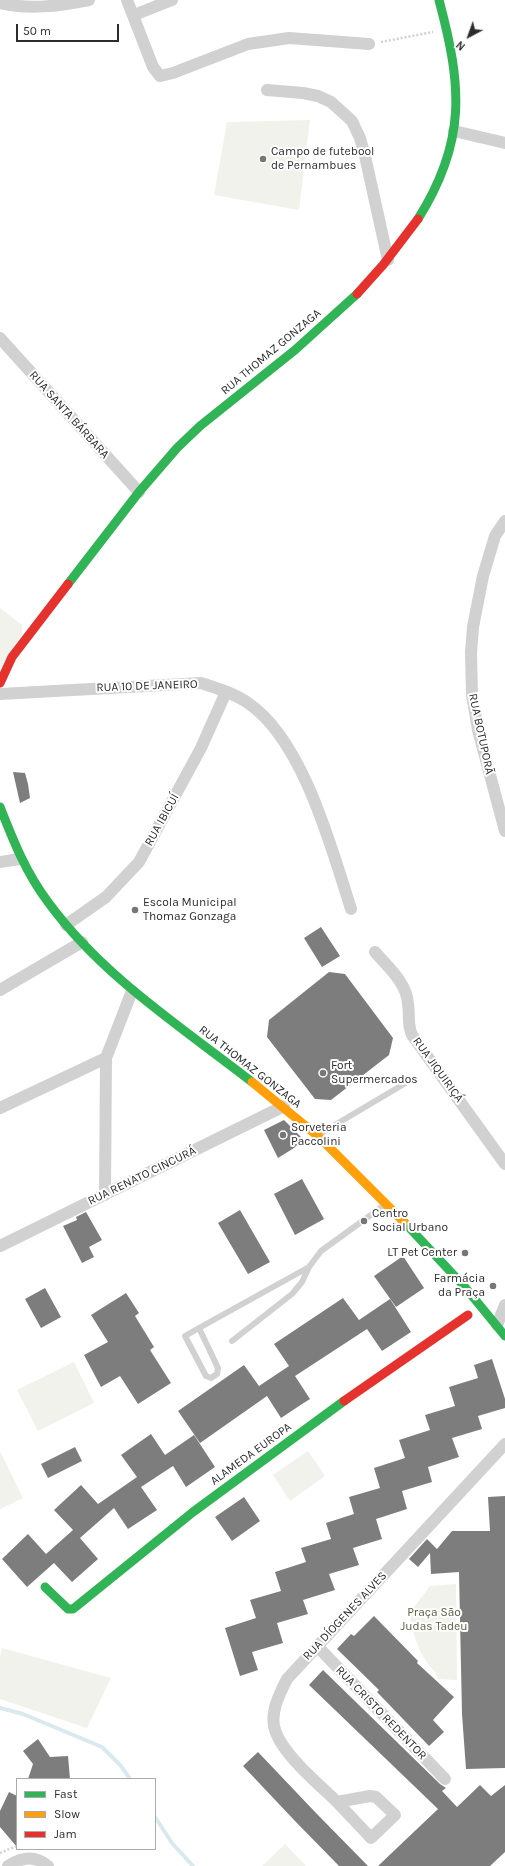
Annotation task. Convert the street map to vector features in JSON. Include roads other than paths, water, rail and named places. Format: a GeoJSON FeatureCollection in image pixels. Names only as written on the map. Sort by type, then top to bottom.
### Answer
{"type":"FeatureCollection","features":[{"type":"Feature","properties":{"kind":"main road","name":"RUA THOMAZ GONZAGA"},"geometry":{"type":"LineString","coordinates":[[0,683],[9,663],[24,640],[139,492],[177,448],[200,426],[350,302],[388,260],[418,220],[436,188],[447,161],[454,131],[455,85],[447,29],[439,0]]}},
{"type":"Feature","properties":{"kind":"main road","name":"RUA THOMAZ GONZAGA"},"geometry":{"type":"LineString","coordinates":[[0,807],[9,835],[20,859],[33,881],[66,924],[82,942],[132,991],[284,1106],[386,1204],[481,1306],[505,1336]]}},
{"type":"Feature","properties":{"kind":"main road","name":"ALAMEDA EUROPA"},"geometry":{"type":"LineString","coordinates":[[45,1587],[68,1609],[73,1609],[144,1550],[245,1473],[353,1394],[468,1315]]}},
{"type":"Feature","properties":{"kind":"street"},"geometry":{"type":"LineString","coordinates":[[0,3],[26,7],[48,7],[88,0]]}},
{"type":"Feature","properties":{"kind":"street"},"geometry":{"type":"LineString","coordinates":[[127,0],[153,67],[160,76],[173,73],[248,44],[290,38],[369,44]]}},
{"type":"Feature","properties":{"kind":"street"},"geometry":{"type":"LineString","coordinates":[[134,15],[172,0]]}},
{"type":"Feature","properties":{"kind":"street"},"geometry":{"type":"LineString","coordinates":[[268,90],[318,96],[332,102],[352,121],[362,144],[388,260]]}},
{"type":"Feature","properties":{"kind":"street"},"geometry":{"type":"LineString","coordinates":[[454,131],[505,143]]}},
{"type":"Feature","properties":{"kind":"street","name":"RUA SANTA BÁRBARA"},"geometry":{"type":"LineString","coordinates":[[0,338],[139,492]]}},
{"type":"Feature","properties":{"kind":"street","name":"RUA BOTUPORÃ"},"geometry":{"type":"LineString","coordinates":[[505,521],[495,536],[483,576],[473,627],[471,653],[472,695],[476,716],[505,831]]}},
{"type":"Feature","properties":{"kind":"street","name":"RUA 10 DE JANEIRO"},"geometry":{"type":"LineString","coordinates":[[0,694],[200,683],[226,692],[248,703],[269,722],[286,746],[308,784],[318,808],[351,908]]}},
{"type":"Feature","properties":{"kind":"street","name":"RUA IBICUÍ"},"geometry":{"type":"LineString","coordinates":[[66,924],[106,896],[139,862],[201,748],[226,692]]}},
{"type":"Feature","properties":{"kind":"street"},"geometry":{"type":"LineString","coordinates":[[0,862],[20,859]]}},
{"type":"Feature","properties":{"kind":"street"},"geometry":{"type":"LineString","coordinates":[[0,990],[82,942]]}},
{"type":"Feature","properties":{"kind":"street","name":"RUA JIQUIRIÇÁ"},"geometry":{"type":"LineString","coordinates":[[375,952],[401,984],[406,995],[409,1005],[408,1025],[412,1035],[505,1164]]}},
{"type":"Feature","properties":{"kind":"street"},"geometry":{"type":"LineString","coordinates":[[104,1195],[106,1058],[132,991]]}},
{"type":"Feature","properties":{"kind":"street"},"geometry":{"type":"LineString","coordinates":[[0,1108],[106,1058]]}},
{"type":"Feature","properties":{"kind":"street","name":"RUA RENATO CINCURÁ"},"geometry":{"type":"LineString","coordinates":[[0,1246],[284,1106]]}},
{"type":"Feature","properties":{"kind":"street"},"geometry":{"type":"LineString","coordinates":[[497,1325],[505,1306]]}},
{"type":"Feature","properties":{"kind":"street","name":"RUA DÍOGENES ALVES"},"geometry":{"type":"LineString","coordinates":[[337,1802],[286,1748],[274,1727],[276,1704],[287,1679],[505,1444]]}},
{"type":"Feature","properties":{"kind":"street","name":"RUA CRISTO REDENTOR"},"geometry":{"type":"LineString","coordinates":[[318,1647],[445,1779]]}},
{"type":"Feature","properties":{"kind":"street"},"geometry":{"type":"LineString","coordinates":[[8,1866],[24,1858],[33,1858],[48,1866]]}},
{"type":"Feature","properties":{"kind":"lane"},"geometry":{"type":"LineString","coordinates":[[316,1136],[409,1081]]}},
{"type":"Feature","properties":{"kind":"lane"},"geometry":{"type":"LineString","coordinates":[[232,1341],[292,1294],[302,1282],[309,1267],[321,1250],[386,1204]]}},
{"type":"Feature","properties":{"kind":"lane"},"geometry":{"type":"LineString","coordinates":[[199,1328],[218,1368],[217,1374],[211,1378],[206,1376],[185,1336],[199,1328],[309,1267]]}},
{"type":"Feature","properties":{"kind":"lane","name":"ALAMEDA EUROPA"},"geometry":{"type":"LineString","coordinates":[[468,1315],[481,1306]]}},
{"type":"Feature","properties":{"kind":"waterway"},"geometry":{"type":"LineString","coordinates":[[0,1708],[23,1714],[102,1747],[121,1766],[129,1778]]}},
{"type":"Feature","properties":{"kind":"waterway"},"geometry":{"type":"LineString","coordinates":[[156,1819],[172,1843],[193,1866]]}},
{"type":"Feature","properties":{"kind":"place","name":"Campo de futebool de Pernambues"},"geometry":{"type":"Point","coordinates":[263,159]}},
{"type":"Feature","properties":{"kind":"place","name":"Escola Municipal Thomaz Gonzaga"},"geometry":{"type":"Point","coordinates":[135,910]}},
{"type":"Feature","properties":{"kind":"place","name":"Fort Supermercados"},"geometry":{"type":"Point","coordinates":[323,1073]}},
{"type":"Feature","properties":{"kind":"place","name":"Sorveteria Paccolini"},"geometry":{"type":"Point","coordinates":[283,1135]}},
{"type":"Feature","properties":{"kind":"place","name":"Centro Social Urbano"},"geometry":{"type":"Point","coordinates":[364,1221]}},
{"type":"Feature","properties":{"kind":"place","name":"LT Pet Center"},"geometry":{"type":"Point","coordinates":[465,1253]}},
{"type":"Feature","properties":{"kind":"place","name":"Farmácia da Praça"},"geometry":{"type":"Point","coordinates":[493,1286]}},
{"type":"Feature","properties":{"kind":"park label","name":"Praça São Judas Tadeu"},"geometry":{"type":"Point","coordinates":[434,1620]}}]}
